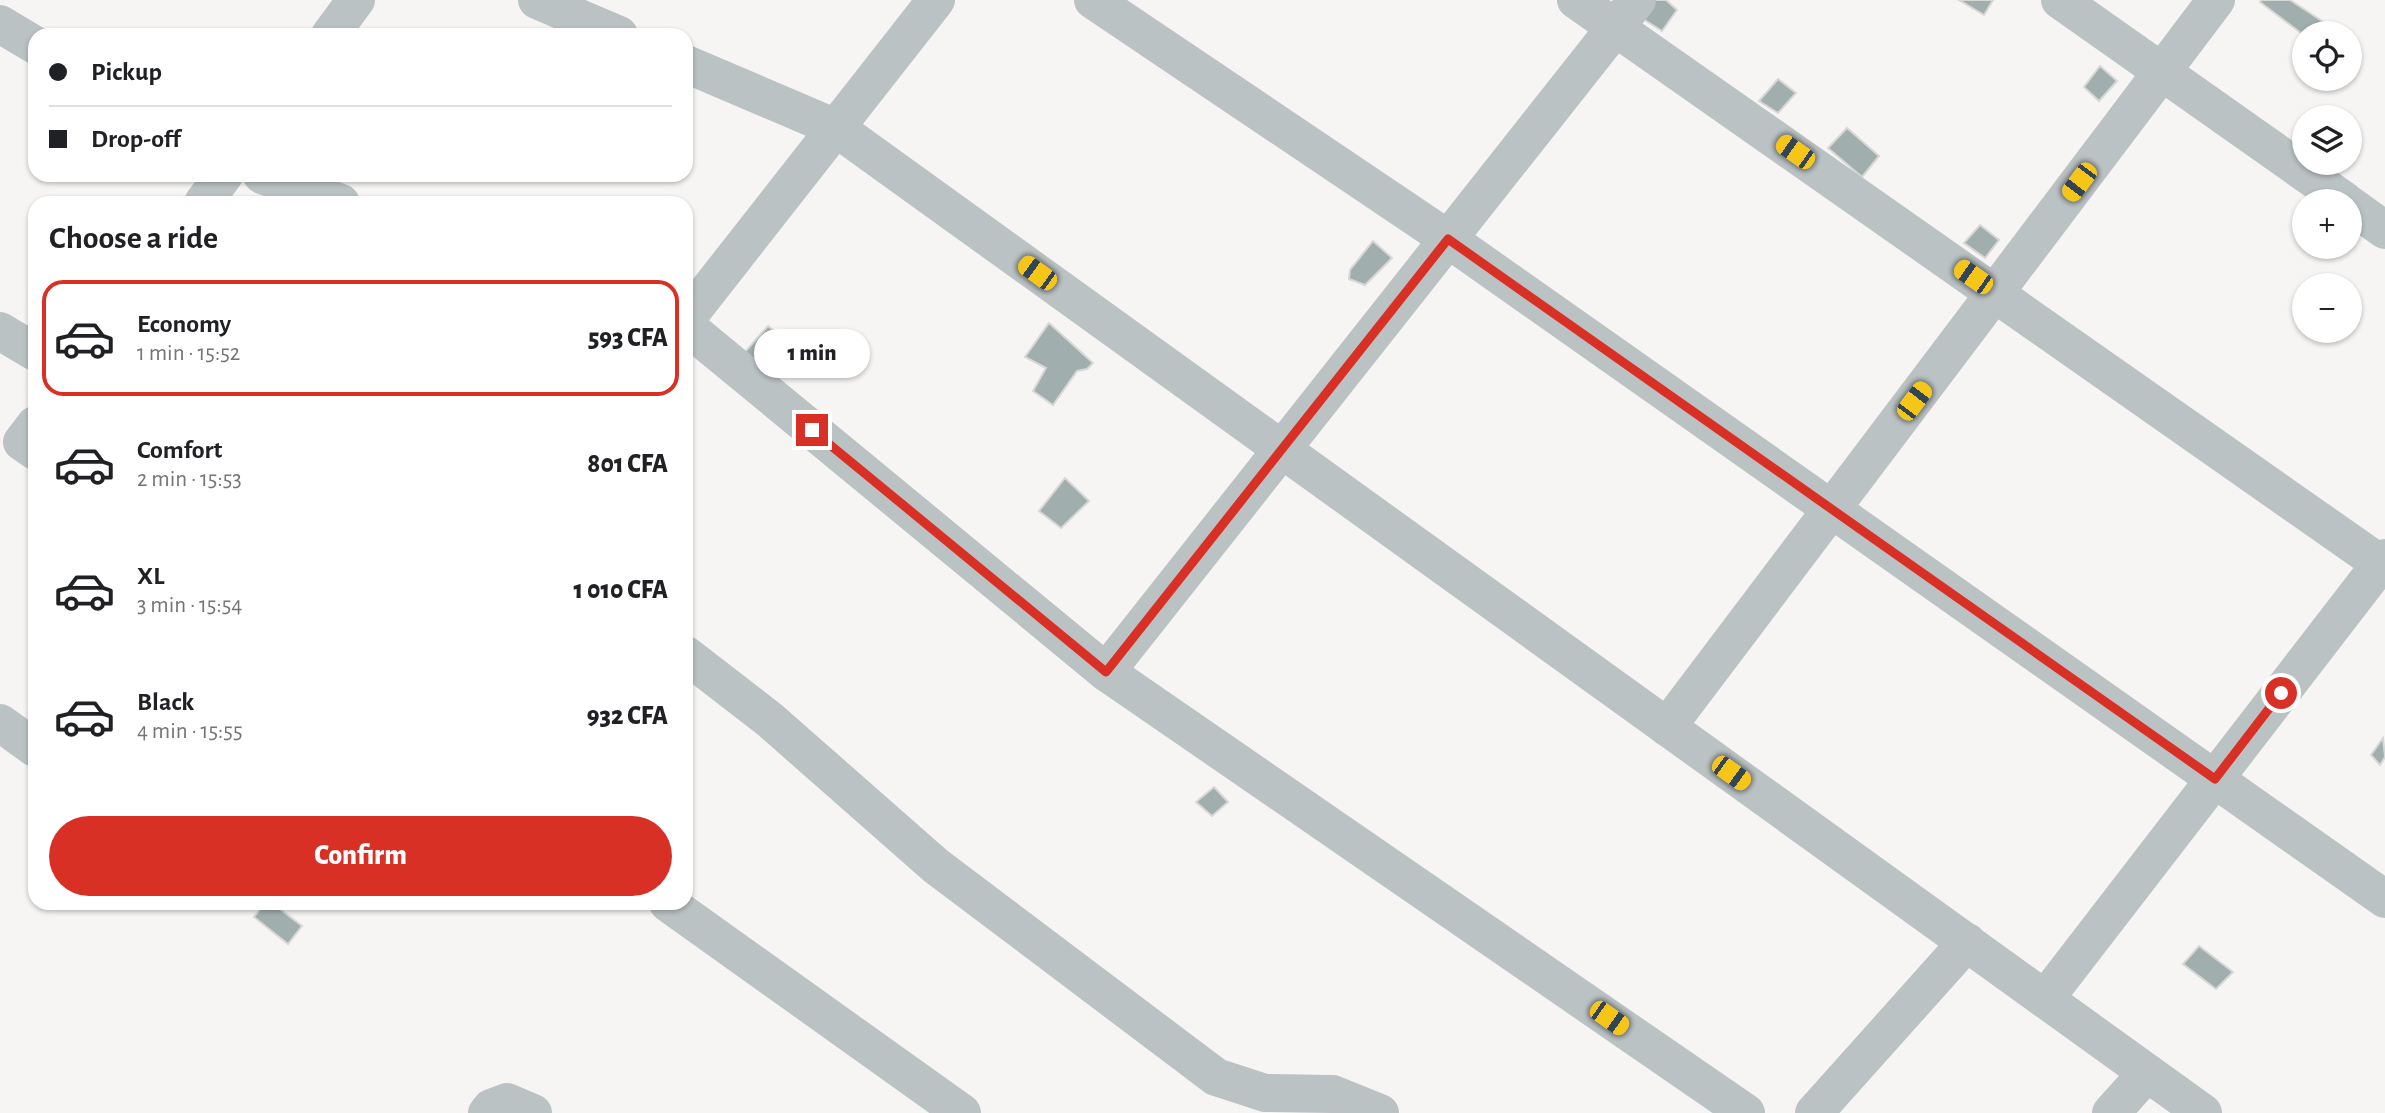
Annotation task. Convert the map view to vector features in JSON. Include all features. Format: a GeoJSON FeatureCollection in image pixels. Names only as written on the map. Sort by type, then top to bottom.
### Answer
{"type":"FeatureCollection","features":[{"type":"Feature","properties":{"kind":"street"},"geometry":{"type":"LineString","coordinates":[[335,28],[356,0]]}},
{"type":"Feature","properties":{"kind":"street"},"geometry":{"type":"LineString","coordinates":[[537,0],[603,28]]}},
{"type":"Feature","properties":{"kind":"street"},"geometry":{"type":"LineString","coordinates":[[693,309],[936,0]]}},
{"type":"Feature","properties":{"kind":"street"},"geometry":{"type":"LineString","coordinates":[[1093,0],[1448,239],[2385,899]]}},
{"type":"Feature","properties":{"kind":"street"},"geometry":{"type":"LineString","coordinates":[[1576,0],[1626,13],[1996,293],[2384,563],[2045,999]]}},
{"type":"Feature","properties":{"kind":"street"},"geometry":{"type":"LineString","coordinates":[[2060,0],[2328,189]]}},
{"type":"Feature","properties":{"kind":"street"},"geometry":{"type":"LineString","coordinates":[[1667,727],[2216,0]]}},
{"type":"Feature","properties":{"kind":"street"},"geometry":{"type":"LineString","coordinates":[[1106,672],[1626,13]]}},
{"type":"Feature","properties":{"kind":"street"},"geometry":{"type":"LineString","coordinates":[[0,23],[28,41]]}},
{"type":"Feature","properties":{"kind":"street"},"geometry":{"type":"LineString","coordinates":[[693,67],[836,128],[2203,1113]]}},
{"type":"Feature","properties":{"kind":"street"},"geometry":{"type":"LineString","coordinates":[[281,182],[321,196]]}},
{"type":"Feature","properties":{"kind":"street"},"geometry":{"type":"LineString","coordinates":[[2362,214],[2385,230]]}},
{"type":"Feature","properties":{"kind":"street"},"geometry":{"type":"LineString","coordinates":[[0,331],[28,348]]}},
{"type":"Feature","properties":{"kind":"street"},"geometry":{"type":"LineString","coordinates":[[693,332],[1106,672],[1746,1113]]}},
{"type":"Feature","properties":{"kind":"street"},"geometry":{"type":"LineString","coordinates":[[693,660],[770,720],[936,866],[1216,1077],[1265,1093],[1334,1094],[1380,1113]]}},
{"type":"Feature","properties":{"kind":"street"},"geometry":{"type":"LineString","coordinates":[[0,723],[28,743]]}},
{"type":"Feature","properties":{"kind":"street"},"geometry":{"type":"LineString","coordinates":[[678,910],[962,1113]]}},
{"type":"Feature","properties":{"kind":"street"},"geometry":{"type":"LineString","coordinates":[[1814,1113],[1967,942]]}},
{"type":"Feature","properties":{"kind":"street"},"geometry":{"type":"LineString","coordinates":[[2111,1113],[2147,1073]]}},
{"type":"Feature","properties":{"kind":"street"},"geometry":{"type":"LineString","coordinates":[[486,1113],[491,1108],[507,1102],[533,1113]]}},
{"type":"Feature","properties":{"kind":"building"},"geometry":{"type":"Polygon","coordinates":[[[1652,0],[1666,0],[1677,10],[1662,31],[1640,17],[1652,0]]]}},
{"type":"Feature","properties":{"kind":"building"},"geometry":{"type":"Polygon","coordinates":[[[1959,0],[1993,0],[1984,15],[1959,0]]]}},
{"type":"Feature","properties":{"kind":"building"},"geometry":{"type":"Polygon","coordinates":[[[2290,0],[2322,21],[2292,21],[2292,26],[2260,2],[2290,0]]]}},
{"type":"Feature","properties":{"kind":"building"},"geometry":{"type":"Polygon","coordinates":[[[2100,66],[2117,81],[2099,101],[2084,87],[2100,66]]]}},
{"type":"Feature","properties":{"kind":"building"},"geometry":{"type":"Polygon","coordinates":[[[1778,79],[1796,93],[1778,113],[1759,101],[1778,79]]]}},
{"type":"Feature","properties":{"kind":"building"},"geometry":{"type":"Polygon","coordinates":[[[1847,128],[1879,156],[1862,177],[1828,148],[1847,128]]]}},
{"type":"Feature","properties":{"kind":"building"},"geometry":{"type":"Polygon","coordinates":[[[1980,225],[1999,240],[1985,258],[1964,243],[1980,225]]]}},
{"type":"Feature","properties":{"kind":"building"},"geometry":{"type":"Polygon","coordinates":[[[1373,241],[1392,258],[1365,285],[1349,279],[1350,270],[1373,241]]]}},
{"type":"Feature","properties":{"kind":"building"},"geometry":{"type":"Polygon","coordinates":[[[1049,323],[1093,363],[1087,369],[1077,371],[1053,405],[1033,391],[1046,368],[1025,357],[1049,323]]]}},
{"type":"Feature","properties":{"kind":"building"},"geometry":{"type":"Polygon","coordinates":[[[768,326],[791,344],[766,370],[744,353],[768,326]]]}},
{"type":"Feature","properties":{"kind":"building"},"geometry":{"type":"Polygon","coordinates":[[[1065,478],[1089,501],[1061,528],[1039,511],[1065,478]]]}},
{"type":"Feature","properties":{"kind":"building"},"geometry":{"type":"Polygon","coordinates":[[[2383,738],[2385,757],[2380,765],[2371,755],[2383,738]]]}},
{"type":"Feature","properties":{"kind":"building"},"geometry":{"type":"Polygon","coordinates":[[[1214,787],[1228,802],[1212,816],[1196,802],[1214,787]]]}},
{"type":"Feature","properties":{"kind":"building"},"geometry":{"type":"Polygon","coordinates":[[[260,910],[281,910],[302,926],[288,944],[254,917],[260,910]]]}},
{"type":"Feature","properties":{"kind":"building"},"geometry":{"type":"Polygon","coordinates":[[[2199,946],[2233,972],[2216,989],[2183,964],[2199,946]]]}},
{"type":"Feature","properties":{"kind":"route"},"geometry":{"type":"LineString","coordinates":[[812,430],[1106,672],[1448,239],[2215,779],[2281,693]]}}]}
